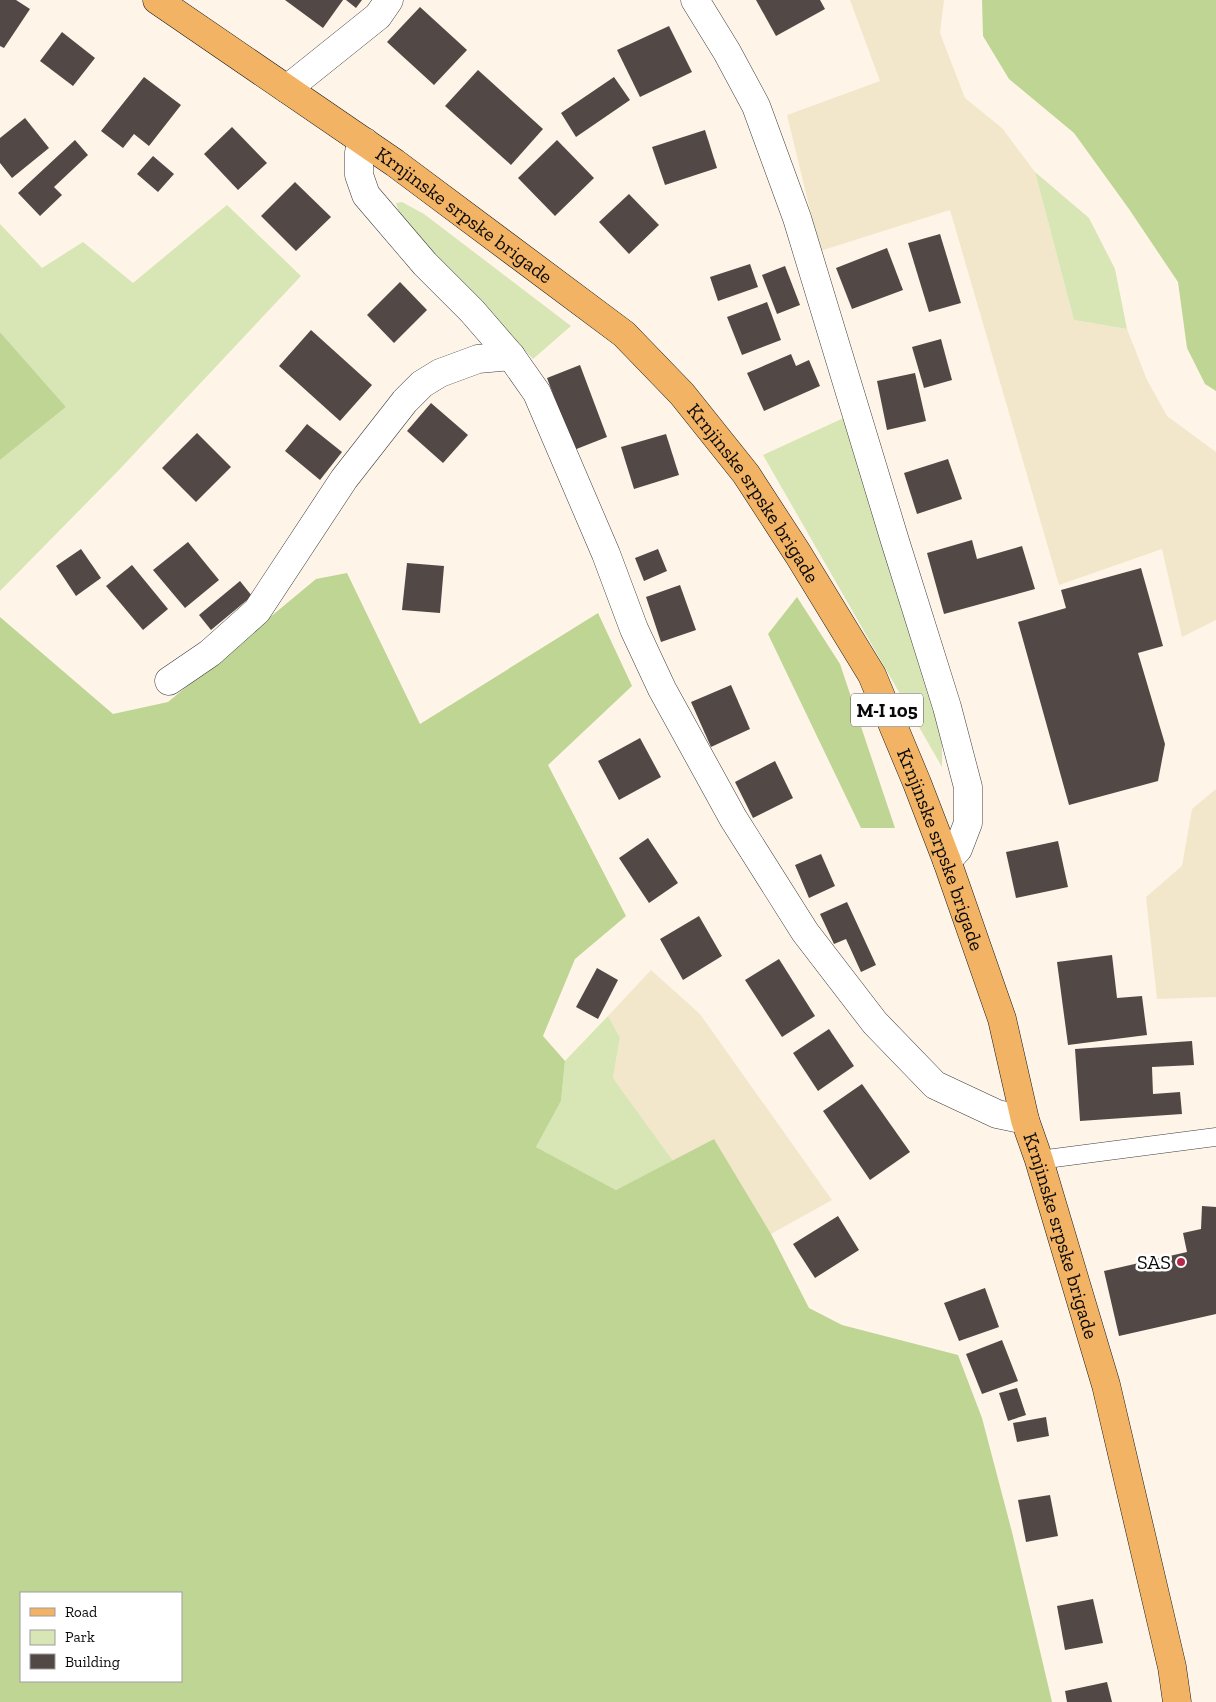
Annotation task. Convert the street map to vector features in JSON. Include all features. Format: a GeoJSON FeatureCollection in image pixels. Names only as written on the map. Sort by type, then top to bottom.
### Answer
{"type":"FeatureCollection","features":[{"type":"Feature","properties":{"kind":"main road","name":"Krnjinske srpske brigade"},"geometry":{"type":"LineString","coordinates":[[157,0],[403,169],[624,334],[682,394],[746,474],[798,554],[872,675],[917,783],[1002,1019],[1025,1120],[1039,1160],[1106,1385],[1172,1667],[1177,1702]]}},
{"type":"Feature","properties":{"kind":"street"},"geometry":{"type":"LineString","coordinates":[[287,89],[378,16],[389,0]]}},
{"type":"Feature","properties":{"kind":"street"},"geometry":{"type":"LineString","coordinates":[[695,0],[727,52],[756,106],[797,218],[947,707],[968,787],[968,823],[958,849],[946,861]]}},
{"type":"Feature","properties":{"kind":"street"},"geometry":{"type":"LineString","coordinates":[[365,142],[359,152],[359,174],[366,195],[425,264],[472,311],[511,356],[537,393],[606,554],[634,629],[662,689],[733,818],[805,932],[875,1023],[934,1084],[997,1114],[1025,1120]]}},
{"type":"Feature","properties":{"kind":"street"},"geometry":{"type":"LineString","coordinates":[[169,680],[210,653],[258,611],[344,479],[405,401],[422,384],[440,373],[478,359],[511,356]]}},
{"type":"Feature","properties":{"kind":"lane"},"geometry":{"type":"LineString","coordinates":[[1039,1160],[1216,1137]]}},
{"type":"Feature","properties":{"kind":"shaded area"},"geometry":{"type":"Polygon","coordinates":[[[850,0],[944,0],[940,33],[965,98],[1002,128],[1035,172],[1074,320],[1127,329],[1147,380],[1167,416],[1216,452],[1216,620],[1182,637],[1162,549],[1059,585],[950,210],[820,251],[787,115],[880,81],[850,0]]]}},
{"type":"Feature","properties":{"kind":"shaded area"},"geometry":{"type":"Polygon","coordinates":[[[1216,789],[1216,997],[1157,999],[1146,897],[1182,866],[1192,809],[1216,789]]]}},
{"type":"Feature","properties":{"kind":"shaded area"},"geometry":{"type":"Polygon","coordinates":[[[651,970],[700,1014],[832,1200],[771,1234],[714,1139],[673,1161],[613,1078],[620,1039],[608,1016],[651,970]]]}},
{"type":"Feature","properties":{"kind":"green space"},"geometry":{"type":"Polygon","coordinates":[[[982,0],[1216,0],[1216,391],[1205,384],[1187,348],[1178,282],[1129,209],[1074,133],[1009,79],[983,36],[982,0]]]}},
{"type":"Feature","properties":{"kind":"green space"},"geometry":{"type":"Polygon","coordinates":[[[1035,172],[1089,218],[1115,269],[1127,329],[1074,320],[1035,172]]]}},
{"type":"Feature","properties":{"kind":"green space"},"geometry":{"type":"Polygon","coordinates":[[[402,202],[424,214],[571,326],[533,359],[401,219],[396,203],[402,202]]]}},
{"type":"Feature","properties":{"kind":"green space"},"geometry":{"type":"Polygon","coordinates":[[[227,205],[301,276],[117,472],[0,591],[0,460],[66,407],[0,332],[0,224],[42,268],[83,242],[133,283],[227,205]]]}},
{"type":"Feature","properties":{"kind":"green space"},"geometry":{"type":"Polygon","coordinates":[[[0,332],[66,407],[0,460],[0,332]]]}},
{"type":"Feature","properties":{"kind":"green space"},"geometry":{"type":"Polygon","coordinates":[[[848,416],[932,699],[942,740],[942,767],[763,455],[848,416]]]}},
{"type":"Feature","properties":{"kind":"green space"},"geometry":{"type":"Polygon","coordinates":[[[347,573],[420,724],[598,613],[632,686],[548,765],[626,916],[575,959],[543,1036],[565,1061],[561,1101],[536,1147],[616,1190],[714,1139],[771,1234],[809,1308],[842,1325],[958,1355],[982,1418],[1012,1532],[1052,1702],[0,1702],[0,617],[113,714],[168,702],[316,579],[347,573]]]}},
{"type":"Feature","properties":{"kind":"green space"},"geometry":{"type":"Polygon","coordinates":[[[797,597],[840,664],[895,828],[861,828],[768,634],[797,597]]]}},
{"type":"Feature","properties":{"kind":"green space"},"geometry":{"type":"Polygon","coordinates":[[[608,1016],[620,1038],[613,1078],[673,1161],[616,1190],[536,1147],[561,1101],[565,1061],[608,1016]]]}},
{"type":"Feature","properties":{"kind":"building"},"geometry":{"type":"Polygon","coordinates":[[[0,0],[16,0],[30,9],[4,48],[0,46],[0,0]]]}},
{"type":"Feature","properties":{"kind":"building"},"geometry":{"type":"Polygon","coordinates":[[[285,0],[343,0],[323,28],[285,0]]]}},
{"type":"Feature","properties":{"kind":"building"},"geometry":{"type":"Polygon","coordinates":[[[346,0],[362,0],[356,8],[346,0]]]}},
{"type":"Feature","properties":{"kind":"building"},"geometry":{"type":"Polygon","coordinates":[[[756,0],[820,0],[825,9],[776,36],[756,0]]]}},
{"type":"Feature","properties":{"kind":"building"},"geometry":{"type":"Polygon","coordinates":[[[420,7],[467,50],[434,85],[387,42],[420,7]]]}},
{"type":"Feature","properties":{"kind":"building"},"geometry":{"type":"Polygon","coordinates":[[[669,26],[692,72],[640,97],[617,50],[669,26]]]}},
{"type":"Feature","properties":{"kind":"building"},"geometry":{"type":"Polygon","coordinates":[[[62,32],[95,58],[73,86],[40,61],[62,32]]]}},
{"type":"Feature","properties":{"kind":"building"},"geometry":{"type":"Polygon","coordinates":[[[478,70],[543,129],[511,165],[445,106],[478,70]]]}},
{"type":"Feature","properties":{"kind":"building"},"geometry":{"type":"Polygon","coordinates":[[[144,77],[181,105],[149,146],[134,134],[123,148],[101,131],[144,77]]]}},
{"type":"Feature","properties":{"kind":"building"},"geometry":{"type":"Polygon","coordinates":[[[614,77],[630,100],[576,137],[561,113],[614,77]]]}},
{"type":"Feature","properties":{"kind":"building"},"geometry":{"type":"Polygon","coordinates":[[[25,118],[49,148],[12,178],[0,163],[0,138],[25,118]]]}},
{"type":"Feature","properties":{"kind":"building"},"geometry":{"type":"Polygon","coordinates":[[[232,127],[267,163],[238,190],[204,154],[232,127]]]}},
{"type":"Feature","properties":{"kind":"building"},"geometry":{"type":"Polygon","coordinates":[[[705,130],[717,168],[665,185],[652,147],[705,130]]]}},
{"type":"Feature","properties":{"kind":"building"},"geometry":{"type":"Polygon","coordinates":[[[75,140],[88,155],[54,187],[62,195],[40,216],[18,193],[75,140]]]}},
{"type":"Feature","properties":{"kind":"building"},"geometry":{"type":"Polygon","coordinates":[[[557,140],[594,178],[555,216],[518,178],[557,140]]]}},
{"type":"Feature","properties":{"kind":"building"},"geometry":{"type":"Polygon","coordinates":[[[153,156],[174,174],[158,192],[137,174],[153,156]]]}},
{"type":"Feature","properties":{"kind":"building"},"geometry":{"type":"Polygon","coordinates":[[[295,182],[331,217],[296,251],[261,216],[295,182]]]}},
{"type":"Feature","properties":{"kind":"building"},"geometry":{"type":"Polygon","coordinates":[[[629,194],[659,225],[629,254],[599,222],[629,194]]]}},
{"type":"Feature","properties":{"kind":"building"},"geometry":{"type":"Polygon","coordinates":[[[940,234],[961,303],[929,312],[908,243],[940,234]]]}},
{"type":"Feature","properties":{"kind":"building"},"geometry":{"type":"Polygon","coordinates":[[[887,248],[903,290],[852,309],[836,268],[887,248]]]}},
{"type":"Feature","properties":{"kind":"building"},"geometry":{"type":"Polygon","coordinates":[[[750,264],[758,287],[718,301],[710,277],[750,264]]]}},
{"type":"Feature","properties":{"kind":"building"},"geometry":{"type":"Polygon","coordinates":[[[785,266],[800,305],[777,314],[762,275],[785,266]]]}},
{"type":"Feature","properties":{"kind":"building"},"geometry":{"type":"Polygon","coordinates":[[[400,282],[427,310],[394,343],[367,315],[400,282]]]}},
{"type":"Feature","properties":{"kind":"building"},"geometry":{"type":"Polygon","coordinates":[[[767,302],[781,340],[742,355],[727,317],[767,302]]]}},
{"type":"Feature","properties":{"kind":"building"},"geometry":{"type":"Polygon","coordinates":[[[311,330],[372,385],[340,421],[279,366],[311,330]]]}},
{"type":"Feature","properties":{"kind":"building"},"geometry":{"type":"Polygon","coordinates":[[[941,339],[952,380],[924,388],[912,347],[941,339]]]}},
{"type":"Feature","properties":{"kind":"building"},"geometry":{"type":"Polygon","coordinates":[[[791,354],[796,366],[809,360],[820,386],[764,411],[747,373],[791,354]]]}},
{"type":"Feature","properties":{"kind":"building"},"geometry":{"type":"Polygon","coordinates":[[[580,365],[607,437],[574,450],[547,378],[580,365]]]}},
{"type":"Feature","properties":{"kind":"building"},"geometry":{"type":"Polygon","coordinates":[[[915,373],[926,421],[887,430],[877,381],[915,373]]]}},
{"type":"Feature","properties":{"kind":"building"},"geometry":{"type":"Polygon","coordinates":[[[431,403],[468,435],[443,463],[407,431],[431,403]]]}},
{"type":"Feature","properties":{"kind":"building"},"geometry":{"type":"Polygon","coordinates":[[[307,424],[342,452],[320,480],[285,451],[307,424]]]}},
{"type":"Feature","properties":{"kind":"building"},"geometry":{"type":"Polygon","coordinates":[[[197,433],[231,467],[196,502],[162,468],[197,433]]]}},
{"type":"Feature","properties":{"kind":"building"},"geometry":{"type":"Polygon","coordinates":[[[666,434],[679,475],[634,489],[621,447],[666,434]]]}},
{"type":"Feature","properties":{"kind":"building"},"geometry":{"type":"Polygon","coordinates":[[[948,459],[962,499],[917,514],[904,473],[948,459]]]}},
{"type":"Feature","properties":{"kind":"building"},"geometry":{"type":"Polygon","coordinates":[[[972,540],[977,559],[1022,546],[1035,589],[944,614],[927,553],[972,540]]]}},
{"type":"Feature","properties":{"kind":"building"},"geometry":{"type":"Polygon","coordinates":[[[188,542],[219,580],[185,608],[153,570],[188,542]]]}},
{"type":"Feature","properties":{"kind":"building"},"geometry":{"type":"Polygon","coordinates":[[[81,549],[101,578],[76,596],[56,566],[81,549]]]}},
{"type":"Feature","properties":{"kind":"building"},"geometry":{"type":"Polygon","coordinates":[[[658,549],[667,571],[644,581],[635,558],[658,549]]]}},
{"type":"Feature","properties":{"kind":"building"},"geometry":{"type":"Polygon","coordinates":[[[407,563],[444,566],[440,613],[402,610],[407,563]]]}},
{"type":"Feature","properties":{"kind":"building"},"geometry":{"type":"Polygon","coordinates":[[[132,565],[168,609],[143,630],[106,586],[132,565]]]}},
{"type":"Feature","properties":{"kind":"building"},"geometry":{"type":"Polygon","coordinates":[[[1141,568],[1163,646],[1138,653],[1165,744],[1158,781],[1069,805],[1018,622],[1066,608],[1061,590],[1141,568]]]}},
{"type":"Feature","properties":{"kind":"building"},"geometry":{"type":"Polygon","coordinates":[[[240,581],[252,596],[211,630],[199,615],[240,581]]]}},
{"type":"Feature","properties":{"kind":"building"},"geometry":{"type":"Polygon","coordinates":[[[680,585],[696,630],[661,642],[646,597],[680,585]]]}},
{"type":"Feature","properties":{"kind":"building"},"geometry":{"type":"Polygon","coordinates":[[[731,685],[750,729],[711,747],[691,702],[731,685]]]}},
{"type":"Feature","properties":{"kind":"building"},"geometry":{"type":"Polygon","coordinates":[[[640,738],[661,777],[619,800],[598,761],[640,738]]]}},
{"type":"Feature","properties":{"kind":"building"},"geometry":{"type":"Polygon","coordinates":[[[775,761],[793,798],[753,818],[735,782],[775,761]]]}},
{"type":"Feature","properties":{"kind":"building"},"geometry":{"type":"Polygon","coordinates":[[[648,838],[678,883],[649,903],[619,858],[648,838]]]}},
{"type":"Feature","properties":{"kind":"building"},"geometry":{"type":"Polygon","coordinates":[[[1058,841],[1068,887],[1016,898],[1006,852],[1058,841]]]}},
{"type":"Feature","properties":{"kind":"building"},"geometry":{"type":"Polygon","coordinates":[[[821,854],[835,886],[809,898],[795,865],[821,854]]]}},
{"type":"Feature","properties":{"kind":"building"},"geometry":{"type":"Polygon","coordinates":[[[847,902],[876,965],[861,972],[846,939],[834,944],[820,914],[847,902]]]}},
{"type":"Feature","properties":{"kind":"building"},"geometry":{"type":"Polygon","coordinates":[[[699,916],[722,956],[683,980],[660,939],[699,916]]]}},
{"type":"Feature","properties":{"kind":"building"},"geometry":{"type":"Polygon","coordinates":[[[1112,955],[1117,998],[1142,996],[1147,1035],[1068,1045],[1057,962],[1112,955]]]}},
{"type":"Feature","properties":{"kind":"building"},"geometry":{"type":"Polygon","coordinates":[[[779,959],[815,1016],[782,1037],[745,980],[779,959]]]}},
{"type":"Feature","properties":{"kind":"building"},"geometry":{"type":"Polygon","coordinates":[[[597,968],[618,980],[598,1019],[576,1007],[597,968]]]}},
{"type":"Feature","properties":{"kind":"building"},"geometry":{"type":"Polygon","coordinates":[[[829,1029],[854,1066],[818,1091],[793,1053],[829,1029]]]}},
{"type":"Feature","properties":{"kind":"building"},"geometry":{"type":"Polygon","coordinates":[[[1192,1041],[1194,1065],[1152,1067],[1153,1094],[1180,1092],[1182,1114],[1080,1121],[1075,1049],[1192,1041]]]}},
{"type":"Feature","properties":{"kind":"building"},"geometry":{"type":"Polygon","coordinates":[[[862,1084],[910,1152],[870,1180],[823,1111],[862,1084]]]}},
{"type":"Feature","properties":{"kind":"building","name":"SAS"},"geometry":{"type":"Polygon","coordinates":[[[1202,1206],[1216,1207],[1216,1314],[1119,1336],[1104,1271],[1187,1252],[1183,1233],[1201,1229],[1202,1206]]]}},
{"type":"Feature","properties":{"kind":"building"},"geometry":{"type":"Polygon","coordinates":[[[838,1216],[859,1250],[815,1278],[793,1244],[838,1216]]]}},
{"type":"Feature","properties":{"kind":"building"},"geometry":{"type":"Polygon","coordinates":[[[985,1288],[999,1327],[959,1341],[944,1303],[985,1288]]]}},
{"type":"Feature","properties":{"kind":"building"},"geometry":{"type":"Polygon","coordinates":[[[1002,1340],[1018,1381],[982,1394],[966,1354],[1002,1340]]]}},
{"type":"Feature","properties":{"kind":"building"},"geometry":{"type":"Polygon","coordinates":[[[1017,1388],[1026,1415],[1008,1421],[999,1393],[1017,1388]]]}},
{"type":"Feature","properties":{"kind":"building"},"geometry":{"type":"Polygon","coordinates":[[[1046,1417],[1049,1436],[1017,1442],[1013,1423],[1046,1417]]]}},
{"type":"Feature","properties":{"kind":"building"},"geometry":{"type":"Polygon","coordinates":[[[1050,1495],[1058,1536],[1026,1542],[1018,1500],[1050,1495]]]}},
{"type":"Feature","properties":{"kind":"building"},"geometry":{"type":"Polygon","coordinates":[[[1093,1599],[1103,1643],[1065,1650],[1057,1606],[1093,1599]]]}},
{"type":"Feature","properties":{"kind":"building"},"geometry":{"type":"Polygon","coordinates":[[[1107,1682],[1112,1702],[1067,1702],[1065,1691],[1107,1682]]]}},
{"type":"Feature","properties":{"kind":"place","name":"SAS"},"geometry":{"type":"Point","coordinates":[1181,1262]}}]}
